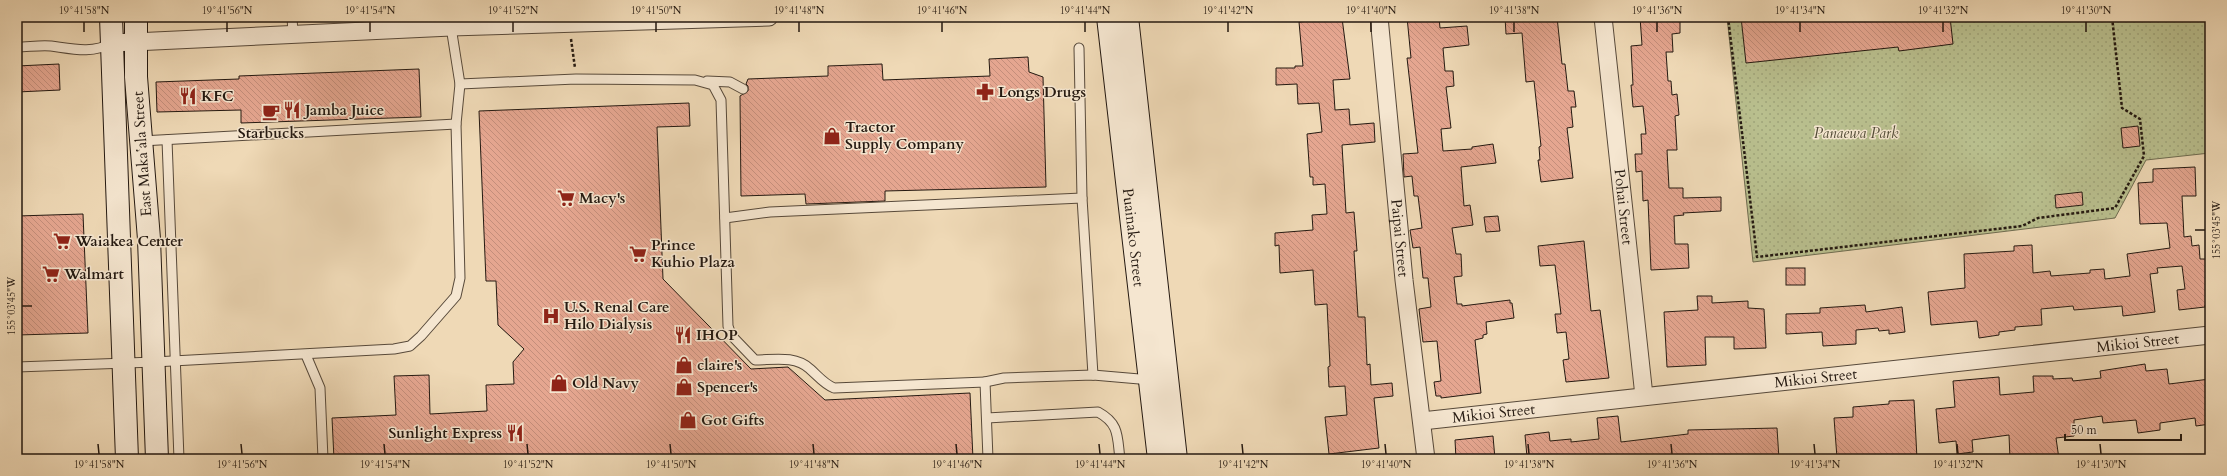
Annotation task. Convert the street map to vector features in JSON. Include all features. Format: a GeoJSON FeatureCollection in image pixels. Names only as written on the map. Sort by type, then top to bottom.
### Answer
{"type":"FeatureCollection","features":[{"type":"Feature","properties":{"kind":"street","name":"East Makaʻala Street"},"geometry":{"type":"LineString","coordinates":[[111,17],[125,363],[127,459]]}},
{"type":"Feature","properties":{"kind":"street","name":"East Makaʻala Street"},"geometry":{"type":"LineString","coordinates":[[136,17],[135,41],[149,239],[157,459]]}},
{"type":"Feature","properties":{"kind":"street"},"geometry":{"type":"LineString","coordinates":[[112,43],[293,34],[452,22],[569,23],[769,17]]}},
{"type":"Feature","properties":{"kind":"street","name":"Puainako Street"},"geometry":{"type":"LineString","coordinates":[[1108,17],[1159,382],[1176,459]]}},
{"type":"Feature","properties":{"kind":"street","name":"Puainako Street"},"geometry":{"type":"LineString","coordinates":[[1127,17],[1159,382],[1159,459]]}},
{"type":"Feature","properties":{"kind":"street","name":"Paipai Street"},"geometry":{"type":"LineString","coordinates":[[1379,17],[1404,280],[1426,459]]}},
{"type":"Feature","properties":{"kind":"street","name":"Pohai Street"},"geometry":{"type":"LineString","coordinates":[[1603,17],[1644,396]]}},
{"type":"Feature","properties":{"kind":"street","name":"Mikioi Street"},"geometry":{"type":"LineString","coordinates":[[1422,421],[2210,335]]}},
{"type":"Feature","properties":{"kind":"lane"},"geometry":{"type":"LineString","coordinates":[[292,17],[293,34]]}},
{"type":"Feature","properties":{"kind":"lane"},"geometry":{"type":"LineString","coordinates":[[17,367],[306,355],[394,349],[410,346],[421,336],[456,296],[460,278],[456,124],[460,84],[452,22]]}},
{"type":"Feature","properties":{"kind":"lane"},"geometry":{"type":"LineString","coordinates":[[17,47],[50,46],[70,50],[101,49],[112,43]]}},
{"type":"Feature","properties":{"kind":"lane"},"geometry":{"type":"LineString","coordinates":[[1079,48],[1082,198],[1093,375]]}},
{"type":"Feature","properties":{"kind":"lane"},"geometry":{"type":"LineString","coordinates":[[460,84],[576,79],[702,80],[730,82],[743,89]]}},
{"type":"Feature","properties":{"kind":"lane"},"geometry":{"type":"LineString","coordinates":[[702,80],[713,85],[721,100],[728,326],[731,335],[755,360],[796,360],[809,367],[826,385],[834,388],[985,382],[1004,378],[1093,375],[1159,382]]}},
{"type":"Feature","properties":{"kind":"lane"},"geometry":{"type":"LineString","coordinates":[[141,141],[456,124]]}},
{"type":"Feature","properties":{"kind":"lane"},"geometry":{"type":"LineString","coordinates":[[167,140],[179,459]]}},
{"type":"Feature","properties":{"kind":"lane"},"geometry":{"type":"LineString","coordinates":[[724,218],[770,212],[1082,198]]}},
{"type":"Feature","properties":{"kind":"lane"},"geometry":{"type":"LineString","coordinates":[[306,355],[320,388],[323,459]]}},
{"type":"Feature","properties":{"kind":"lane"},"geometry":{"type":"LineString","coordinates":[[985,382],[988,459]]}},
{"type":"Feature","properties":{"kind":"lane"},"geometry":{"type":"LineString","coordinates":[[987,418],[1098,412],[1109,418],[1116,427],[1120,459]]}},
{"type":"Feature","properties":{"kind":"path"},"geometry":{"type":"LineString","coordinates":[[1728,17],[1757,256],[2022,226],[2038,218],[2115,208],[2144,156],[2140,119],[2122,108],[2112,17]]}},
{"type":"Feature","properties":{"kind":"path"},"geometry":{"type":"LineString","coordinates":[[569,23],[576,79]]}},
{"type":"Feature","properties":{"kind":"green space","name":"Panaewa Park"},"geometry":{"type":"Polygon","coordinates":[[[1727,17],[2206,17],[2210,59],[2210,153],[2146,160],[2115,218],[1753,262],[1727,17]]]}},
{"type":"Feature","properties":{"kind":"building"},"geometry":{"type":"Polygon","coordinates":[[[1407,17],[1439,17],[1440,28],[1467,26],[1469,45],[1443,48],[1445,71],[1453,71],[1454,86],[1446,87],[1451,128],[1441,129],[1443,151],[1472,149],[1472,147],[1493,144],[1496,163],[1461,167],[1464,206],[1470,205],[1473,225],[1452,228],[1456,254],[1461,254],[1462,276],[1454,277],[1457,304],[1462,304],[1462,306],[1510,300],[1510,303],[1512,303],[1514,318],[1486,322],[1487,334],[1483,335],[1483,338],[1475,340],[1481,393],[1441,398],[1441,396],[1436,396],[1434,382],[1441,381],[1437,341],[1423,342],[1419,309],[1431,307],[1428,278],[1423,278],[1420,247],[1413,248],[1410,230],[1422,228],[1418,196],[1414,196],[1412,176],[1404,177],[1403,154],[1418,153],[1407,58],[1411,58],[1407,17]]]}},
{"type":"Feature","properties":{"kind":"building"},"geometry":{"type":"Polygon","coordinates":[[[1505,17],[1557,17],[1562,64],[1565,64],[1568,91],[1574,91],[1576,107],[1571,107],[1573,127],[1567,128],[1573,178],[1541,182],[1538,160],[1540,160],[1539,147],[1541,146],[1534,81],[1526,82],[1522,33],[1506,34],[1505,17]]]}},
{"type":"Feature","properties":{"kind":"building"},"geometry":{"type":"Polygon","coordinates":[[[1640,17],[1680,17],[1680,33],[1672,34],[1673,52],[1666,52],[1668,81],[1671,81],[1672,95],[1677,94],[1679,115],[1675,116],[1677,150],[1667,150],[1669,188],[1683,188],[1683,198],[1721,197],[1721,211],[1683,213],[1684,215],[1674,216],[1675,244],[1688,244],[1689,268],[1651,270],[1648,200],[1643,201],[1642,171],[1636,172],[1635,154],[1642,154],[1641,134],[1646,134],[1643,106],[1633,107],[1631,85],[1633,85],[1631,46],[1642,45],[1640,17]]]}},
{"type":"Feature","properties":{"kind":"building"},"geometry":{"type":"Polygon","coordinates":[[[1741,17],[1950,17],[1953,44],[1899,51],[1898,47],[1746,63],[1741,17]]]}},
{"type":"Feature","properties":{"kind":"building"},"geometry":{"type":"Polygon","coordinates":[[[1342,18],[1350,79],[1333,80],[1335,110],[1349,109],[1350,125],[1374,123],[1375,142],[1342,145],[1346,213],[1354,212],[1357,251],[1354,251],[1358,317],[1365,317],[1367,365],[1370,364],[1371,385],[1392,383],[1393,396],[1374,398],[1379,448],[1329,454],[1325,417],[1347,415],[1345,386],[1329,387],[1328,367],[1330,366],[1327,304],[1315,305],[1313,270],[1280,273],[1279,245],[1275,246],[1275,233],[1313,230],[1312,215],[1327,214],[1325,184],[1313,185],[1313,177],[1310,177],[1307,134],[1322,132],[1319,103],[1298,104],[1297,84],[1276,85],[1276,68],[1295,68],[1295,66],[1303,66],[1299,22],[1342,18]]]}},
{"type":"Feature","properties":{"kind":"building"},"geometry":{"type":"Polygon","coordinates":[[[1028,57],[1029,72],[1043,77],[1046,187],[885,191],[885,201],[806,204],[805,194],[741,196],[740,96],[748,91],[748,86],[746,84],[748,79],[828,76],[828,66],[882,64],[883,80],[990,76],[989,59],[1028,57]]]}},
{"type":"Feature","properties":{"kind":"building"},"geometry":{"type":"Polygon","coordinates":[[[59,64],[60,90],[17,92],[17,66],[59,64]]]}},
{"type":"Feature","properties":{"kind":"building"},"geometry":{"type":"Polygon","coordinates":[[[419,69],[421,117],[241,123],[241,110],[157,112],[156,82],[239,79],[239,76],[419,69]]]}},
{"type":"Feature","properties":{"kind":"building","name":"Prince Kuhio Plaza"},"geometry":{"type":"Polygon","coordinates":[[[689,103],[690,126],[657,127],[663,279],[751,369],[788,367],[825,400],[970,393],[973,459],[334,459],[332,418],[396,415],[394,376],[429,375],[430,414],[487,411],[486,385],[514,384],[513,362],[524,349],[498,325],[496,281],[486,281],[479,111],[689,103]]]}},
{"type":"Feature","properties":{"kind":"building"},"geometry":{"type":"Polygon","coordinates":[[[2138,126],[2140,146],[2123,148],[2121,128],[2138,126]]]}},
{"type":"Feature","properties":{"kind":"building"},"geometry":{"type":"Polygon","coordinates":[[[2195,167],[2196,196],[2182,196],[2184,237],[2191,236],[2192,246],[2199,245],[2200,259],[2206,259],[2210,304],[2205,305],[2205,307],[2179,310],[2177,290],[2185,289],[2182,266],[2157,268],[2158,273],[2150,274],[2155,312],[2123,316],[2122,306],[2074,310],[2073,306],[2041,309],[2042,325],[2015,327],[2015,330],[1999,332],[1999,335],[1979,338],[1977,321],[1931,325],[1928,292],[1965,288],[1964,254],[2014,251],[2014,246],[2032,245],[2033,273],[2050,271],[2051,276],[2090,273],[2090,270],[2104,269],[2105,279],[2130,276],[2127,254],[2170,248],[2167,223],[2140,224],[2138,183],[2153,182],[2153,169],[2195,167]]]}},
{"type":"Feature","properties":{"kind":"building"},"geometry":{"type":"Polygon","coordinates":[[[2082,192],[2083,205],[2056,208],[2055,195],[2082,192]]]}},
{"type":"Feature","properties":{"kind":"building","name":"Walmart"},"geometry":{"type":"Polygon","coordinates":[[[83,214],[88,333],[17,335],[17,216],[83,214]]]}},
{"type":"Feature","properties":{"kind":"building"},"geometry":{"type":"Polygon","coordinates":[[[1498,216],[1500,231],[1486,232],[1484,217],[1498,216]]]}},
{"type":"Feature","properties":{"kind":"building"},"geometry":{"type":"Polygon","coordinates":[[[1584,241],[1591,311],[1600,310],[1609,378],[1566,382],[1563,360],[1569,359],[1566,332],[1557,333],[1555,314],[1561,314],[1555,265],[1540,266],[1538,246],[1584,241]]]}},
{"type":"Feature","properties":{"kind":"building"},"geometry":{"type":"Polygon","coordinates":[[[1786,268],[1805,268],[1805,285],[1786,285],[1786,268]]]}},
{"type":"Feature","properties":{"kind":"building"},"geometry":{"type":"Polygon","coordinates":[[[1697,296],[1712,296],[1712,303],[1748,301],[1748,308],[1764,309],[1766,348],[1734,349],[1734,337],[1705,337],[1706,365],[1667,367],[1664,312],[1698,310],[1697,296]]]}},
{"type":"Feature","properties":{"kind":"building"},"geometry":{"type":"Polygon","coordinates":[[[1865,305],[1866,312],[1902,307],[1905,332],[1889,334],[1889,330],[1879,331],[1878,328],[1856,330],[1856,344],[1823,346],[1822,332],[1786,334],[1786,314],[1820,313],[1820,308],[1865,305]]]}},
{"type":"Feature","properties":{"kind":"building"},"geometry":{"type":"Polygon","coordinates":[[[2145,364],[2146,371],[2167,369],[2169,384],[2210,379],[2210,424],[2196,426],[2195,418],[2160,423],[2160,430],[2138,433],[2136,420],[2103,423],[2102,416],[2074,420],[2074,436],[2056,438],[2059,459],[2010,459],[2009,435],[1972,440],[1973,452],[1957,454],[1956,441],[1939,443],[1936,409],[1955,407],[1953,381],[1999,377],[2000,395],[2034,392],[2033,376],[2053,376],[2053,379],[2072,378],[2073,381],[2101,378],[2100,371],[2145,364]]]}},
{"type":"Feature","properties":{"kind":"building"},"geometry":{"type":"Polygon","coordinates":[[[1914,400],[1917,459],[1837,458],[1834,418],[1853,417],[1853,407],[1889,404],[1889,401],[1914,400]]]}},
{"type":"Feature","properties":{"kind":"building"},"geometry":{"type":"Polygon","coordinates":[[[1618,416],[1621,442],[1688,434],[1688,430],[1777,428],[1779,459],[1533,459],[1533,456],[1527,457],[1525,435],[1549,432],[1550,441],[1571,439],[1571,442],[1599,439],[1597,418],[1618,416]]]}},
{"type":"Feature","properties":{"kind":"building"},"geometry":{"type":"Polygon","coordinates":[[[1493,436],[1495,459],[1456,459],[1455,440],[1493,436]]]}},
{"type":"Feature","properties":{"kind":"place","name":"Longs Drugs"},"geometry":{"type":"Point","coordinates":[985,92]}},
{"type":"Feature","properties":{"kind":"place","name":"KFC"},"geometry":{"type":"Point","coordinates":[188,96]}},
{"type":"Feature","properties":{"kind":"place","name":"Jamba Juice"},"geometry":{"type":"Point","coordinates":[292,110]}},
{"type":"Feature","properties":{"kind":"place","name":"Starbucks"},"geometry":{"type":"Point","coordinates":[271,112]}},
{"type":"Feature","properties":{"kind":"place","name":"Tractor Supply Company"},"geometry":{"type":"Point","coordinates":[832,136]}},
{"type":"Feature","properties":{"kind":"place","name":"Macy's"},"geometry":{"type":"Point","coordinates":[566,198]}},
{"type":"Feature","properties":{"kind":"place","name":"Waiakea Center"},"geometry":{"type":"Point","coordinates":[62,241]}},
{"type":"Feature","properties":{"kind":"place","name":"Prince Kuhio Plaza"},"geometry":{"type":"Point","coordinates":[638,254]}},
{"type":"Feature","properties":{"kind":"place","name":"Walmart"},"geometry":{"type":"Point","coordinates":[51,274]}},
{"type":"Feature","properties":{"kind":"place","name":"U.S. Renal Care Hilo Dialysis"},"geometry":{"type":"Point","coordinates":[551,316]}},
{"type":"Feature","properties":{"kind":"place","name":"IHOP"},"geometry":{"type":"Point","coordinates":[683,335]}},
{"type":"Feature","properties":{"kind":"place","name":"claire's"},"geometry":{"type":"Point","coordinates":[684,365]}},
{"type":"Feature","properties":{"kind":"place","name":"Old Navy"},"geometry":{"type":"Point","coordinates":[559,383]}},
{"type":"Feature","properties":{"kind":"place","name":"Spencer's"},"geometry":{"type":"Point","coordinates":[684,387]}},
{"type":"Feature","properties":{"kind":"place","name":"Got Gifts"},"geometry":{"type":"Point","coordinates":[688,420]}},
{"type":"Feature","properties":{"kind":"place","name":"Sunlight Express"},"geometry":{"type":"Point","coordinates":[515,433]}}]}
